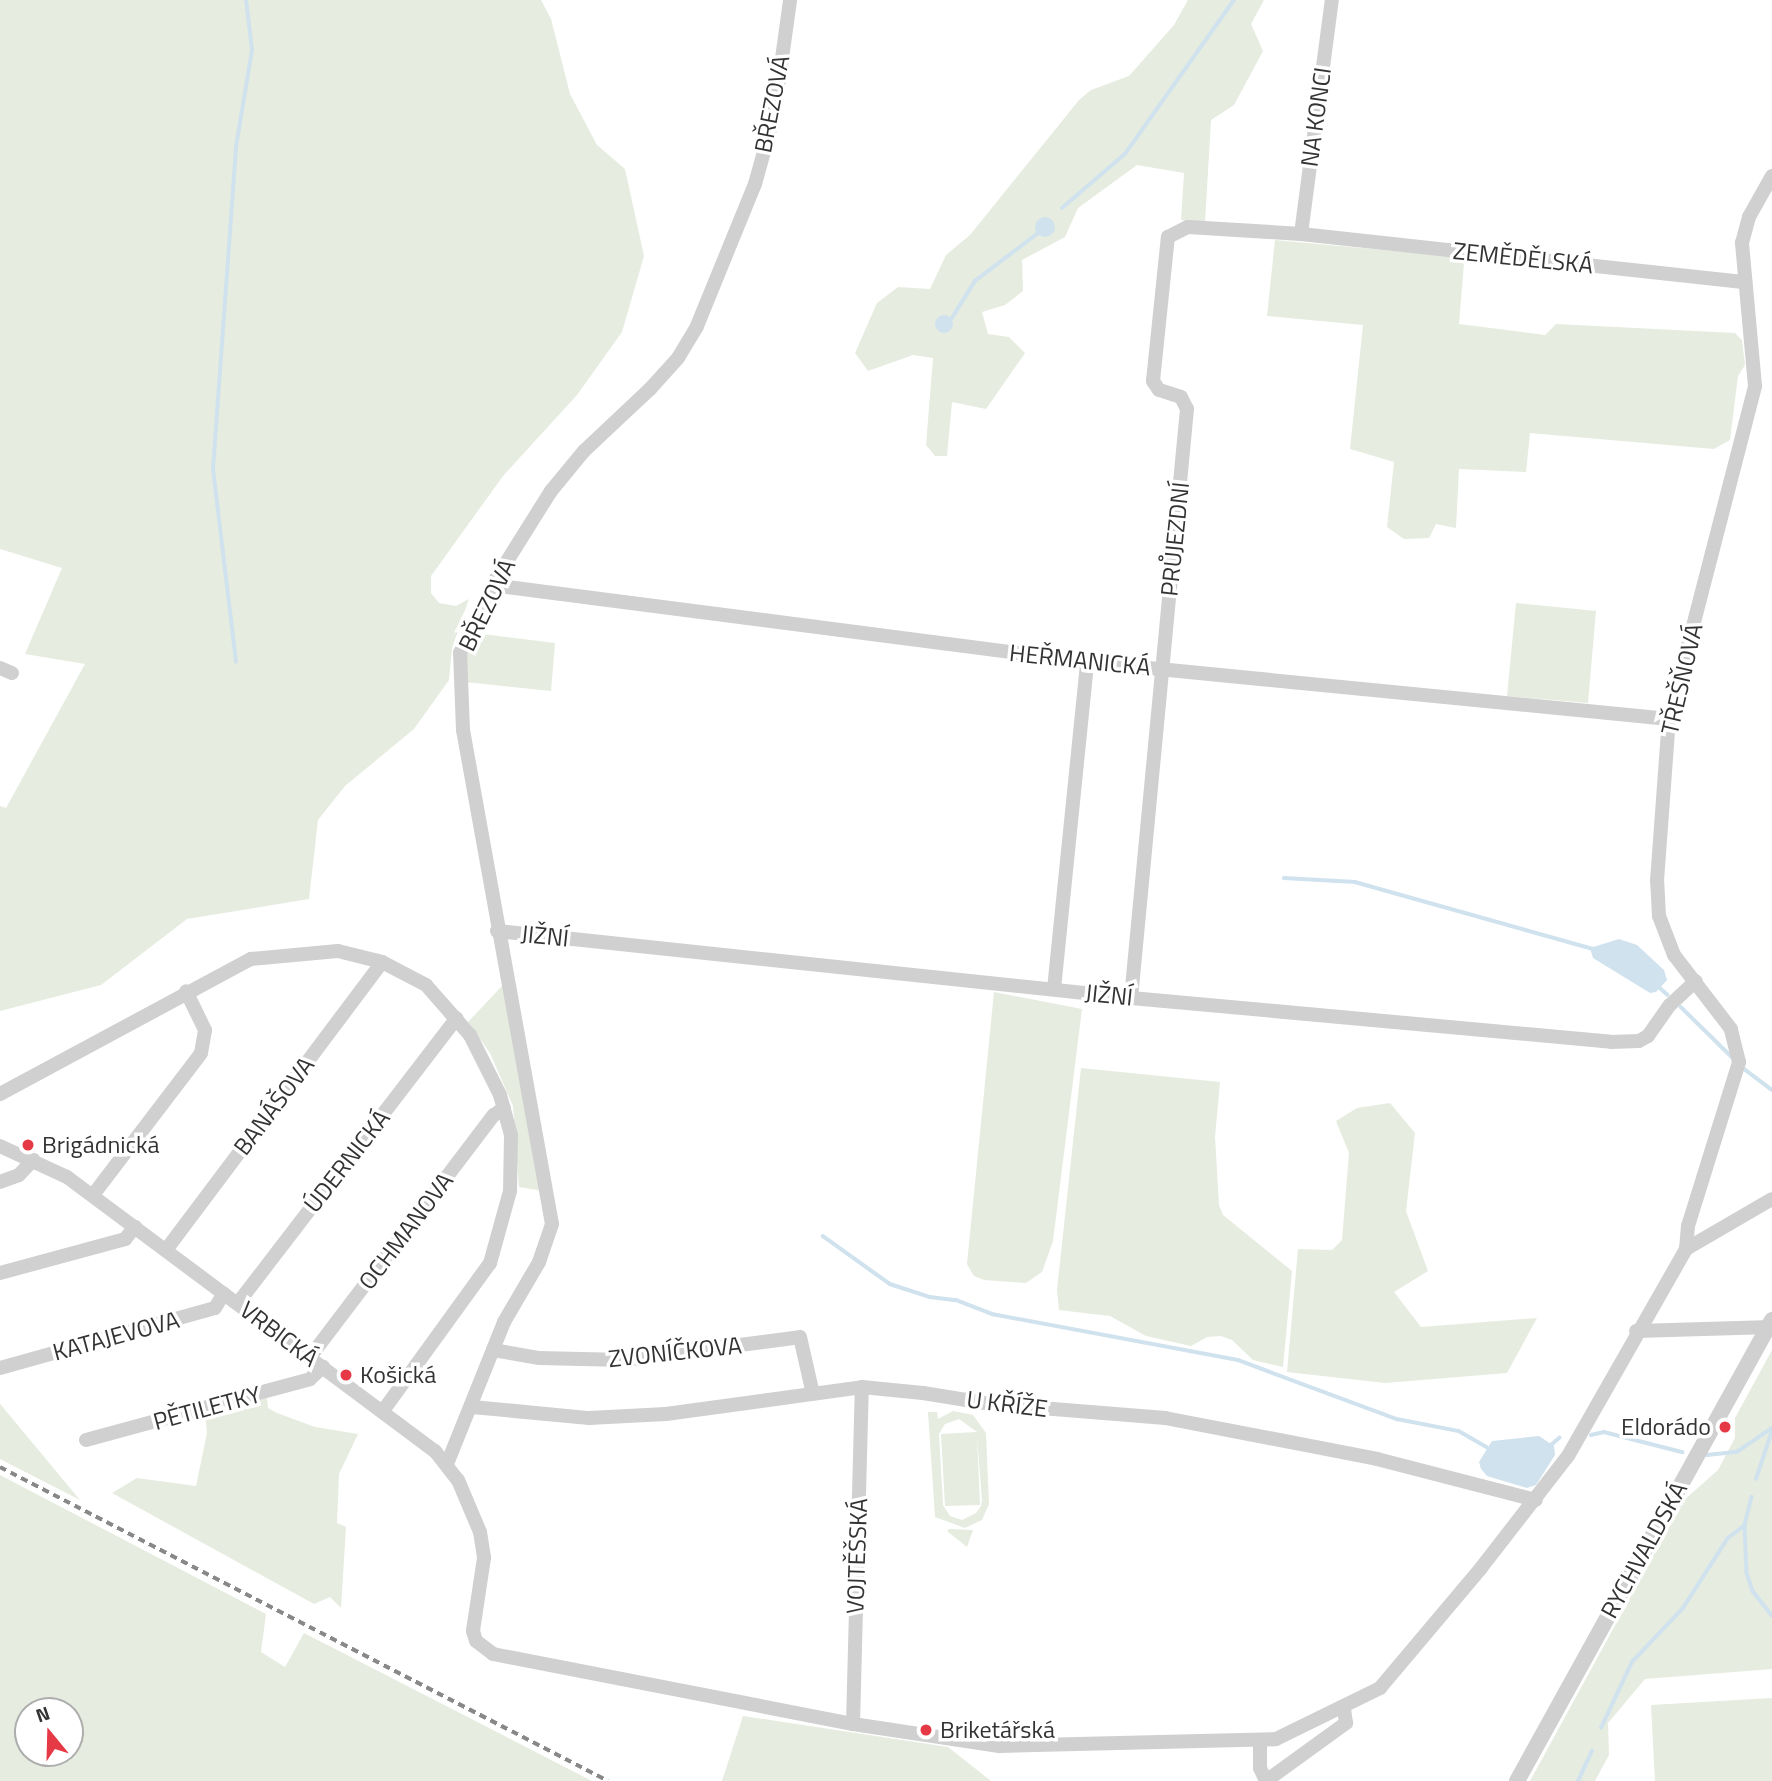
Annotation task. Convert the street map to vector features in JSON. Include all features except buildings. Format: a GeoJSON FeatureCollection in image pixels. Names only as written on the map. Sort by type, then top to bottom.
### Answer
{"type":"FeatureCollection","features":[{"type":"Feature","properties":{"kind":"street","name":"BŘEZOVÁ"},"geometry":{"type":"LineString","coordinates":[[493,1350],[548,1241],[550,1192],[497,931],[459,705],[460,653],[492,585],[551,491],[584,451],[650,390],[678,358],[697,326],[755,184],[774,116],[790,0]]}},
{"type":"Feature","properties":{"kind":"street","name":"NA KONCI"},"geometry":{"type":"LineString","coordinates":[[1301,234],[1332,0]]}},
{"type":"Feature","properties":{"kind":"street","name":"TŘEŠŇOVÁ"},"geometry":{"type":"LineString","coordinates":[[1686,1249],[1688,1226],[1738,1067],[1731,1029],[1664,937],[1656,895],[1668,719],[1755,386],[1742,243],[1749,217],[1772,176]]}},
{"type":"Feature","properties":{"kind":"street","name":"PRŮJEZDNÍ"},"geometry":{"type":"LineString","coordinates":[[1131,998],[1187,409],[1181,397],[1159,390],[1153,381],[1168,237],[1188,227],[1301,234]]}},
{"type":"Feature","properties":{"kind":"street","name":"ZEMĚDĚLSKÁ"},"geometry":{"type":"LineString","coordinates":[[1301,234],[1745,282]]}},
{"type":"Feature","properties":{"kind":"street","name":"HEŘMANICKÁ"},"geometry":{"type":"LineString","coordinates":[[492,585],[1087,662],[1668,719]]}},
{"type":"Feature","properties":{"kind":"street"},"geometry":{"type":"LineString","coordinates":[[1054,989],[1087,662]]}},
{"type":"Feature","properties":{"kind":"street","name":"JIŽNÍ"},"geometry":{"type":"LineString","coordinates":[[497,931],[1131,998],[1639,1041],[1696,981]]}},
{"type":"Feature","properties":{"kind":"street"},"geometry":{"type":"LineString","coordinates":[[0,1094],[232,967],[277,954],[338,951],[382,961],[426,985],[457,1018],[484,1057],[505,1108],[512,1160],[507,1213],[497,1245],[471,1293],[383,1411]]}},
{"type":"Feature","properties":{"kind":"street","name":"BANÁŠOVA"},"geometry":{"type":"LineString","coordinates":[[166,1250],[382,961]]}},
{"type":"Feature","properties":{"kind":"street"},"geometry":{"type":"LineString","coordinates":[[93,1195],[201,1053],[205,1030],[186,992]]}},
{"type":"Feature","properties":{"kind":"street","name":"ÚDERNICKÁ"},"geometry":{"type":"LineString","coordinates":[[238,1303],[457,1018]]}},
{"type":"Feature","properties":{"kind":"street","name":"OCHMANOVA"},"geometry":{"type":"LineString","coordinates":[[310,1357],[494,1115],[505,1108]]}},
{"type":"Feature","properties":{"kind":"street","name":"VRBICKÁ"},"geometry":{"type":"LineString","coordinates":[[0,1146],[33,1160],[93,1195],[383,1411],[447,1464],[470,1505],[484,1546],[473,1630],[477,1641],[493,1654],[853,1724]]}},
{"type":"Feature","properties":{"kind":"street"},"geometry":{"type":"LineString","coordinates":[[0,1182],[19,1175],[33,1160]]}},
{"type":"Feature","properties":{"kind":"street"},"geometry":{"type":"LineString","coordinates":[[853,1724],[999,1746],[1260,1741],[1283,1736],[1344,1708],[1393,1676],[1536,1500],[1568,1455],[1660,1289],[1686,1249],[1772,1199]]}},
{"type":"Feature","properties":{"kind":"street"},"geometry":{"type":"LineString","coordinates":[[0,1273],[125,1240],[135,1227]]}},
{"type":"Feature","properties":{"kind":"street","name":"KATAJEVOVA"},"geometry":{"type":"LineString","coordinates":[[0,1368],[215,1308],[224,1293]]}},
{"type":"Feature","properties":{"kind":"street"},"geometry":{"type":"LineString","coordinates":[[1636,1331],[1771,1325]]}},
{"type":"Feature","properties":{"kind":"street","name":"RYCHVALDSKÁ"},"geometry":{"type":"LineString","coordinates":[[1517,1781],[1771,1325]]}},
{"type":"Feature","properties":{"kind":"street","name":"ZVONÍČKOVA"},"geometry":{"type":"LineString","coordinates":[[493,1350],[539,1359],[624,1360],[800,1337],[813,1394]]}},
{"type":"Feature","properties":{"kind":"street"},"geometry":{"type":"LineString","coordinates":[[447,1464],[493,1350]]}},
{"type":"Feature","properties":{"kind":"street","name":"PĚTILETKY"},"geometry":{"type":"LineString","coordinates":[[86,1440],[310,1379],[323,1367]]}},
{"type":"Feature","properties":{"kind":"street","name":"U KŘÍŽE"},"geometry":{"type":"LineString","coordinates":[[472,1407],[561,1419],[626,1417],[862,1387],[1165,1419],[1377,1459],[1536,1500]]}},
{"type":"Feature","properties":{"kind":"street","name":"VOJTĚŠSKÁ"},"geometry":{"type":"LineString","coordinates":[[853,1724],[862,1387]]}},
{"type":"Feature","properties":{"kind":"street"},"geometry":{"type":"LineString","coordinates":[[1260,1741],[1260,1768],[1266,1781],[1346,1723],[1344,1708]]}},
{"type":"Feature","properties":{"kind":"shaded area"},"geometry":{"type":"Polygon","coordinates":[[[0,0],[541,0],[551,19],[570,94],[597,145],[625,169],[644,256],[622,332],[577,395],[503,476],[431,576],[431,593],[439,603],[456,606],[469,599],[452,648],[449,680],[414,729],[345,786],[318,820],[309,899],[187,919],[101,985],[0,1011],[0,806],[6,808],[85,664],[25,654],[62,568],[0,549],[0,0]]]}},
{"type":"Feature","properties":{"kind":"shaded area"},"geometry":{"type":"Polygon","coordinates":[[[1188,0],[1264,0],[1251,24],[1263,51],[1234,105],[1211,120],[1205,223],[1181,220],[1184,173],[1137,165],[1078,208],[1065,237],[1022,260],[1023,291],[1005,305],[982,312],[988,334],[1009,337],[1025,353],[986,409],[952,402],[947,456],[935,456],[926,445],[933,358],[913,355],[868,371],[855,353],[877,303],[898,287],[930,289],[946,255],[970,235],[1079,100],[1091,90],[1129,76],[1174,25],[1188,0]]]}},
{"type":"Feature","properties":{"kind":"shaded area"},"geometry":{"type":"Polygon","coordinates":[[[1275,240],[1459,257],[1464,263],[1459,324],[1545,335],[1556,324],[1735,333],[1742,340],[1745,365],[1738,376],[1730,440],[1714,449],[1530,433],[1526,472],[1459,469],[1456,528],[1436,524],[1429,538],[1404,539],[1387,527],[1394,462],[1350,449],[1363,325],[1267,316],[1275,240]]]}},
{"type":"Feature","properties":{"kind":"shaded area"},"geometry":{"type":"Polygon","coordinates":[[[1516,603],[1596,611],[1588,703],[1507,696],[1516,603]]]}},
{"type":"Feature","properties":{"kind":"shaded area"},"geometry":{"type":"Polygon","coordinates":[[[474,633],[555,643],[551,691],[465,682],[465,660],[474,633]]]}},
{"type":"Feature","properties":{"kind":"shaded area"},"geometry":{"type":"Polygon","coordinates":[[[503,985],[544,1191],[519,1187],[513,1106],[490,1053],[468,1022],[503,985]]]}},
{"type":"Feature","properties":{"kind":"shaded area"},"geometry":{"type":"Polygon","coordinates":[[[994,992],[1082,1009],[1053,1241],[1042,1272],[1026,1283],[984,1280],[974,1276],[967,1264],[994,992]]]}},
{"type":"Feature","properties":{"kind":"shaded area"},"geometry":{"type":"Polygon","coordinates":[[[1081,1068],[1220,1082],[1215,1137],[1219,1205],[1223,1215],[1292,1271],[1283,1367],[1253,1360],[1232,1340],[1221,1336],[1207,1337],[1191,1346],[1146,1336],[1110,1316],[1059,1310],[1057,1290],[1081,1068]]]}},
{"type":"Feature","properties":{"kind":"shaded area"},"geometry":{"type":"Polygon","coordinates":[[[1390,1103],[1415,1133],[1406,1211],[1428,1271],[1394,1292],[1421,1327],[1537,1318],[1507,1373],[1385,1383],[1287,1372],[1298,1249],[1332,1250],[1342,1240],[1349,1153],[1336,1121],[1357,1108],[1390,1103]]]}},
{"type":"Feature","properties":{"kind":"shaded area"},"geometry":{"type":"Polygon","coordinates":[[[1772,1350],[1772,1669],[1645,1679],[1608,1723],[1609,1755],[1595,1781],[1530,1781],[1683,1501],[1718,1470],[1735,1438],[1735,1418],[1772,1350]]]}},
{"type":"Feature","properties":{"kind":"shaded area"},"geometry":{"type":"Polygon","coordinates":[[[267,1398],[268,1408],[277,1413],[315,1427],[358,1434],[339,1474],[337,1523],[346,1527],[341,1608],[330,1597],[314,1604],[112,1493],[137,1478],[196,1486],[207,1433],[205,1413],[267,1398]]]}},
{"type":"Feature","properties":{"kind":"shaded area"},"geometry":{"type":"Polygon","coordinates":[[[1,1405],[80,1500],[0,1459],[1,1405]]]}},
{"type":"Feature","properties":{"kind":"shaded area"},"geometry":{"type":"Polygon","coordinates":[[[953,1411],[973,1415],[986,1433],[989,1504],[982,1520],[965,1528],[935,1517],[928,1412],[937,1412],[938,1419],[953,1411]],[[959,1419],[945,1424],[939,1434],[943,1505],[950,1516],[962,1520],[976,1513],[981,1506],[977,1437],[980,1505],[945,1506],[941,1434],[977,1432],[959,1419]]]}},
{"type":"Feature","properties":{"kind":"shaded area"},"geometry":{"type":"Polygon","coordinates":[[[0,1475],[266,1614],[261,1652],[285,1667],[304,1633],[592,1781],[0,1781],[0,1475]]]}},
{"type":"Feature","properties":{"kind":"shaded area"},"geometry":{"type":"Polygon","coordinates":[[[949,1529],[973,1530],[967,1547],[947,1531],[949,1529]]]}},
{"type":"Feature","properties":{"kind":"shaded area"},"geometry":{"type":"Polygon","coordinates":[[[1772,1698],[1772,1781],[1655,1781],[1651,1705],[1772,1698]]]}},
{"type":"Feature","properties":{"kind":"shaded area"},"geometry":{"type":"Polygon","coordinates":[[[743,1716],[948,1747],[991,1781],[722,1781],[743,1716]]]}},
{"type":"Feature","properties":{"kind":"water"},"geometry":{"type":"Polygon","coordinates":[[[1045,217],[1052,220],[1055,227],[1052,234],[1045,237],[1038,234],[1035,227],[1038,220],[1045,217]]]}},
{"type":"Feature","properties":{"kind":"water"},"geometry":{"type":"Polygon","coordinates":[[[944,315],[950,318],[953,324],[950,330],[944,333],[938,330],[935,324],[938,318],[944,315]]]}},
{"type":"Feature","properties":{"kind":"water"},"geometry":{"type":"Polygon","coordinates":[[[1619,939],[1637,945],[1664,970],[1667,980],[1656,992],[1650,993],[1593,958],[1590,948],[1619,939]]]}},
{"type":"Feature","properties":{"kind":"water"},"geometry":{"type":"Polygon","coordinates":[[[1539,1436],[1554,1446],[1555,1455],[1536,1485],[1527,1488],[1487,1476],[1481,1469],[1479,1462],[1492,1441],[1539,1436]]]}},
{"type":"Feature","properties":{"kind":"waterway"},"geometry":{"type":"LineString","coordinates":[[236,662],[213,469],[236,147],[252,50],[246,0]]}},
{"type":"Feature","properties":{"kind":"waterway"},"geometry":{"type":"LineString","coordinates":[[1062,208],[1125,154],[1234,0]]}},
{"type":"Feature","properties":{"kind":"waterway"},"geometry":{"type":"LineString","coordinates":[[952,318],[975,281],[1037,234]]}},
{"type":"Feature","properties":{"kind":"waterway"},"geometry":{"type":"LineString","coordinates":[[1284,878],[1355,882],[1594,949]]}},
{"type":"Feature","properties":{"kind":"waterway"},"geometry":{"type":"LineString","coordinates":[[1658,986],[1668,995]]}},
{"type":"Feature","properties":{"kind":"waterway"},"geometry":{"type":"LineString","coordinates":[[1681,1007],[1732,1057]]}},
{"type":"Feature","properties":{"kind":"waterway"},"geometry":{"type":"LineString","coordinates":[[1743,1068],[1772,1090]]}},
{"type":"Feature","properties":{"kind":"waterway"},"geometry":{"type":"LineString","coordinates":[[823,1236],[890,1284],[930,1297],[956,1300],[992,1314],[1238,1360],[1397,1419],[1459,1431],[1487,1447]]}},
{"type":"Feature","properties":{"kind":"waterway"},"geometry":{"type":"LineString","coordinates":[[1707,1455],[1737,1452],[1772,1428]]}},
{"type":"Feature","properties":{"kind":"waterway"},"geometry":{"type":"LineString","coordinates":[[1756,1479],[1772,1431]]}},
{"type":"Feature","properties":{"kind":"waterway"},"geometry":{"type":"LineString","coordinates":[[1591,1435],[1604,1432],[1682,1452]]}},
{"type":"Feature","properties":{"kind":"waterway"},"geometry":{"type":"LineString","coordinates":[[1551,1445],[1559,1438]]}},
{"type":"Feature","properties":{"kind":"waterway"},"geometry":{"type":"LineString","coordinates":[[1752,1497],[1745,1525],[1747,1573],[1753,1591],[1772,1615]]}},
{"type":"Feature","properties":{"kind":"waterway"},"geometry":{"type":"LineString","coordinates":[[1601,1728],[1632,1662],[1683,1608],[1728,1538],[1745,1525]]}},
{"type":"Feature","properties":{"kind":"waterway"},"geometry":{"type":"LineString","coordinates":[[1578,1781],[1592,1751]]}},
{"type":"Feature","properties":{"kind":"railway"},"geometry":{"type":"LineString","coordinates":[[0,1467],[608,1781]]}},
{"type":"Feature","properties":{"kind":"place","name":"Brigádnická"},"geometry":{"type":"Point","coordinates":[28,1145]}},
{"type":"Feature","properties":{"kind":"place","name":"Košická"},"geometry":{"type":"Point","coordinates":[346,1375]}},
{"type":"Feature","properties":{"kind":"place","name":"Eldorádo"},"geometry":{"type":"Point","coordinates":[1725,1427]}},
{"type":"Feature","properties":{"kind":"place","name":"Briketářská"},"geometry":{"type":"Point","coordinates":[926,1730]}}]}
